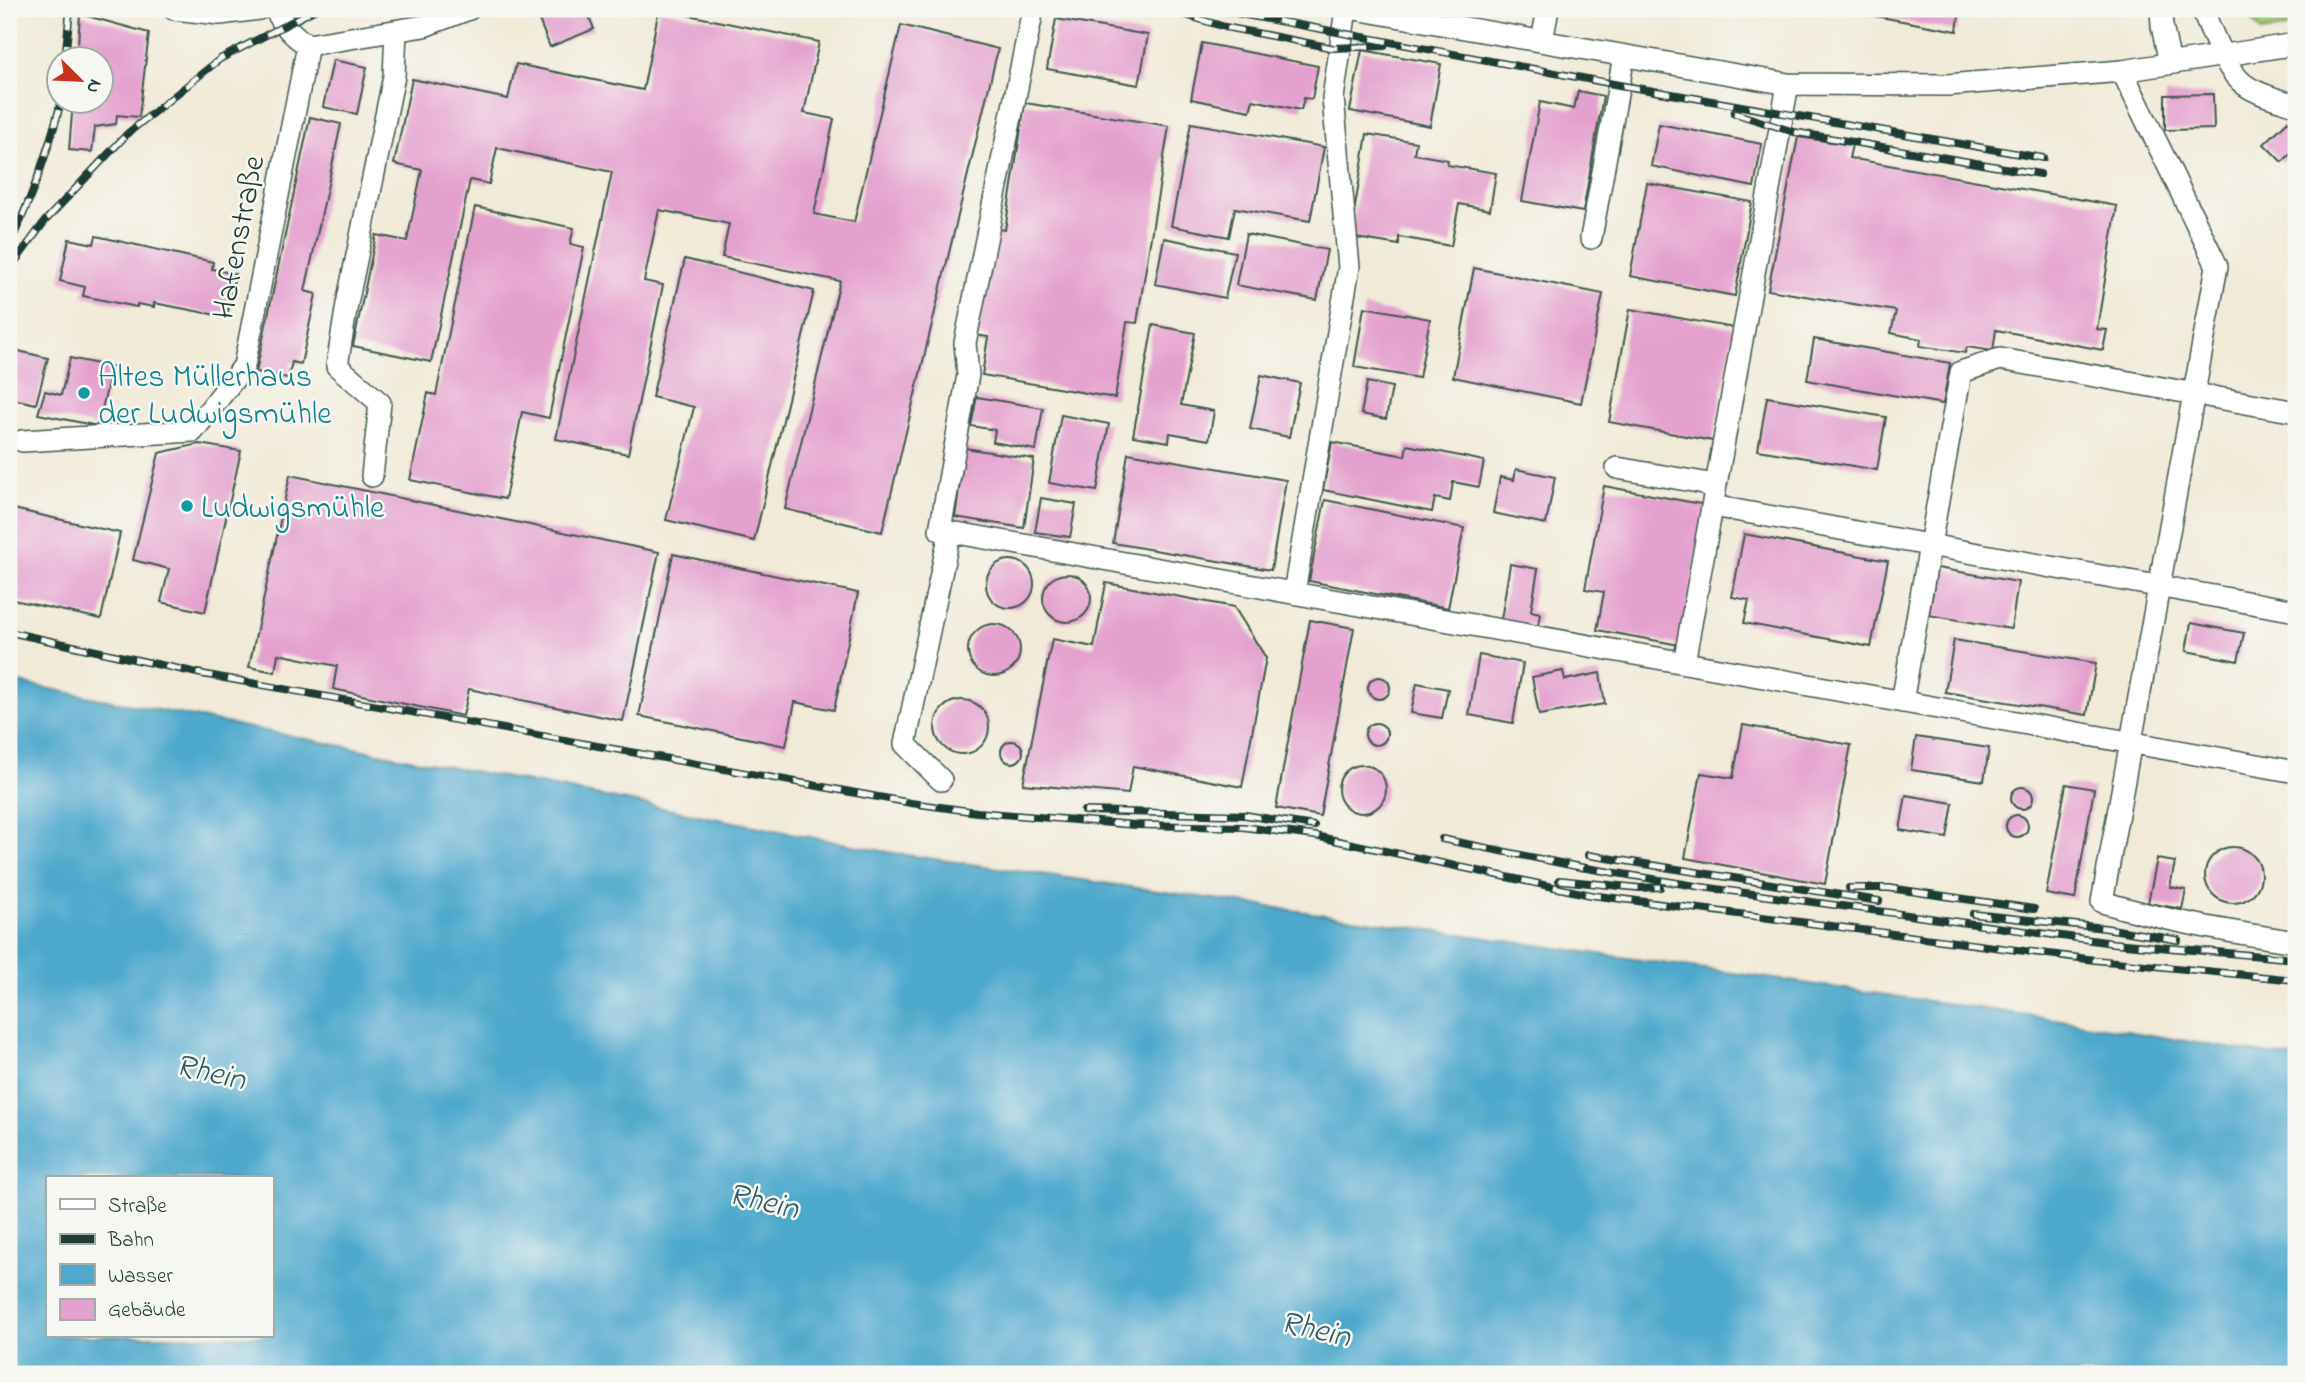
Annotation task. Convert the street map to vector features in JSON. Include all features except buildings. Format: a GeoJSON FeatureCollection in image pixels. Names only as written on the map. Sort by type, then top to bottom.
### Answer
{"type":"FeatureCollection","features":[{"type":"Feature","properties":{"kind":"street"},"geometry":{"type":"LineString","coordinates":[[174,9],[220,14],[259,9]]}},
{"type":"Feature","properties":{"kind":"street"},"geometry":{"type":"LineString","coordinates":[[275,9],[295,38],[308,45],[424,26],[469,9]]}},
{"type":"Feature","properties":{"kind":"street"},"geometry":{"type":"LineString","coordinates":[[1033,9],[965,343],[968,375],[940,530],[2296,772]]}},
{"type":"Feature","properties":{"kind":"street"},"geometry":{"type":"LineString","coordinates":[[1294,593],[1349,267],[1333,98],[1346,9]]}},
{"type":"Feature","properties":{"kind":"street"},"geometry":{"type":"LineString","coordinates":[[1355,9],[1788,84],[1947,85],[2122,71],[2296,44]]}},
{"type":"Feature","properties":{"kind":"street"},"geometry":{"type":"LineString","coordinates":[[1542,41],[1548,9]]}},
{"type":"Feature","properties":{"kind":"street"},"geometry":{"type":"LineString","coordinates":[[2161,9],[2164,64]]}},
{"type":"Feature","properties":{"kind":"street"},"geometry":{"type":"LineString","coordinates":[[2202,9],[2224,55],[2242,83],[2296,105]]}},
{"type":"Feature","properties":{"kind":"street"},"geometry":{"type":"LineString","coordinates":[[372,476],[380,403],[337,366],[346,304],[394,76],[396,30]]}},
{"type":"Feature","properties":{"kind":"street","name":"Hafenstraße"},"geometry":{"type":"LineString","coordinates":[[22,441],[193,431],[244,366],[308,45]]}},
{"type":"Feature","properties":{"kind":"street"},"geometry":{"type":"LineString","coordinates":[[1591,238],[1624,56]]}},
{"type":"Feature","properties":{"kind":"street"},"geometry":{"type":"LineString","coordinates":[[2122,71],[2217,267],[2102,902],[2146,915],[2216,930],[2296,942]]}},
{"type":"Feature","properties":{"kind":"street"},"geometry":{"type":"LineString","coordinates":[[1684,663],[1788,84]]}},
{"type":"Feature","properties":{"kind":"street"},"geometry":{"type":"LineString","coordinates":[[1902,702],[1961,372],[2000,359],[2296,412]]}},
{"type":"Feature","properties":{"kind":"street"},"geometry":{"type":"LineString","coordinates":[[1617,468],[1704,483],[1714,498],[1930,545],[2296,611]]}},
{"type":"Feature","properties":{"kind":"street"},"geometry":{"type":"LineString","coordinates":[[941,780],[905,744],[950,532]]}},
{"type":"Feature","properties":{"kind":"green space"},"geometry":{"type":"Polygon","coordinates":[[[2242,9],[2296,9],[2296,26],[2262,32],[2242,9]]]}},
{"type":"Feature","properties":{"kind":"water","name":"Rhein"},"geometry":{"type":"Polygon","coordinates":[[[9,681],[893,853],[2061,1020],[2296,1058],[2296,1374],[9,1374],[9,681]]]}},
{"type":"Feature","properties":{"kind":"railway"},"geometry":{"type":"LineString","coordinates":[[66,46],[70,9]]}},
{"type":"Feature","properties":{"kind":"railway"},"geometry":{"type":"LineString","coordinates":[[9,270],[45,221],[128,133],[220,59],[316,9]]}},
{"type":"Feature","properties":{"kind":"railway"},"geometry":{"type":"LineString","coordinates":[[1166,9],[1225,27],[1333,48],[1384,46]]}},
{"type":"Feature","properties":{"kind":"railway"},"geometry":{"type":"LineString","coordinates":[[1214,9],[1619,85],[2043,158]]}},
{"type":"Feature","properties":{"kind":"railway"},"geometry":{"type":"LineString","coordinates":[[1734,113],[1794,132],[2040,174]]}},
{"type":"Feature","properties":{"kind":"railway"},"geometry":{"type":"LineString","coordinates":[[9,245],[39,175],[57,116]]}},
{"type":"Feature","properties":{"kind":"railway"},"geometry":{"type":"LineString","coordinates":[[9,632],[202,674],[911,803],[977,812],[1135,825],[1243,827],[1315,836],[1591,895],[2095,960],[2296,980]]}},
{"type":"Feature","properties":{"kind":"railway"},"geometry":{"type":"LineString","coordinates":[[1084,811],[1245,815],[1314,826]]}},
{"type":"Feature","properties":{"kind":"railway"},"geometry":{"type":"LineString","coordinates":[[1442,839],[1580,867],[1702,887],[2113,943],[2296,959]]}},
{"type":"Feature","properties":{"kind":"railway"},"geometry":{"type":"LineString","coordinates":[[1588,855],[1879,901]]}},
{"type":"Feature","properties":{"kind":"railway"},"geometry":{"type":"LineString","coordinates":[[1559,880],[1640,888],[1660,887]]}},
{"type":"Feature","properties":{"kind":"railway"},"geometry":{"type":"LineString","coordinates":[[1849,888],[1889,888],[2034,909]]}},
{"type":"Feature","properties":{"kind":"railway"},"geometry":{"type":"LineString","coordinates":[[1973,914],[2105,928],[2178,940]]}},
{"type":"Feature","properties":{"kind":"place","name":"Altes Müllerhaus der Ludwigsmühle"},"geometry":{"type":"Point","coordinates":[84,393]}},
{"type":"Feature","properties":{"kind":"place","name":"Ludwigsmühle"},"geometry":{"type":"Point","coordinates":[187,506]}}]}
